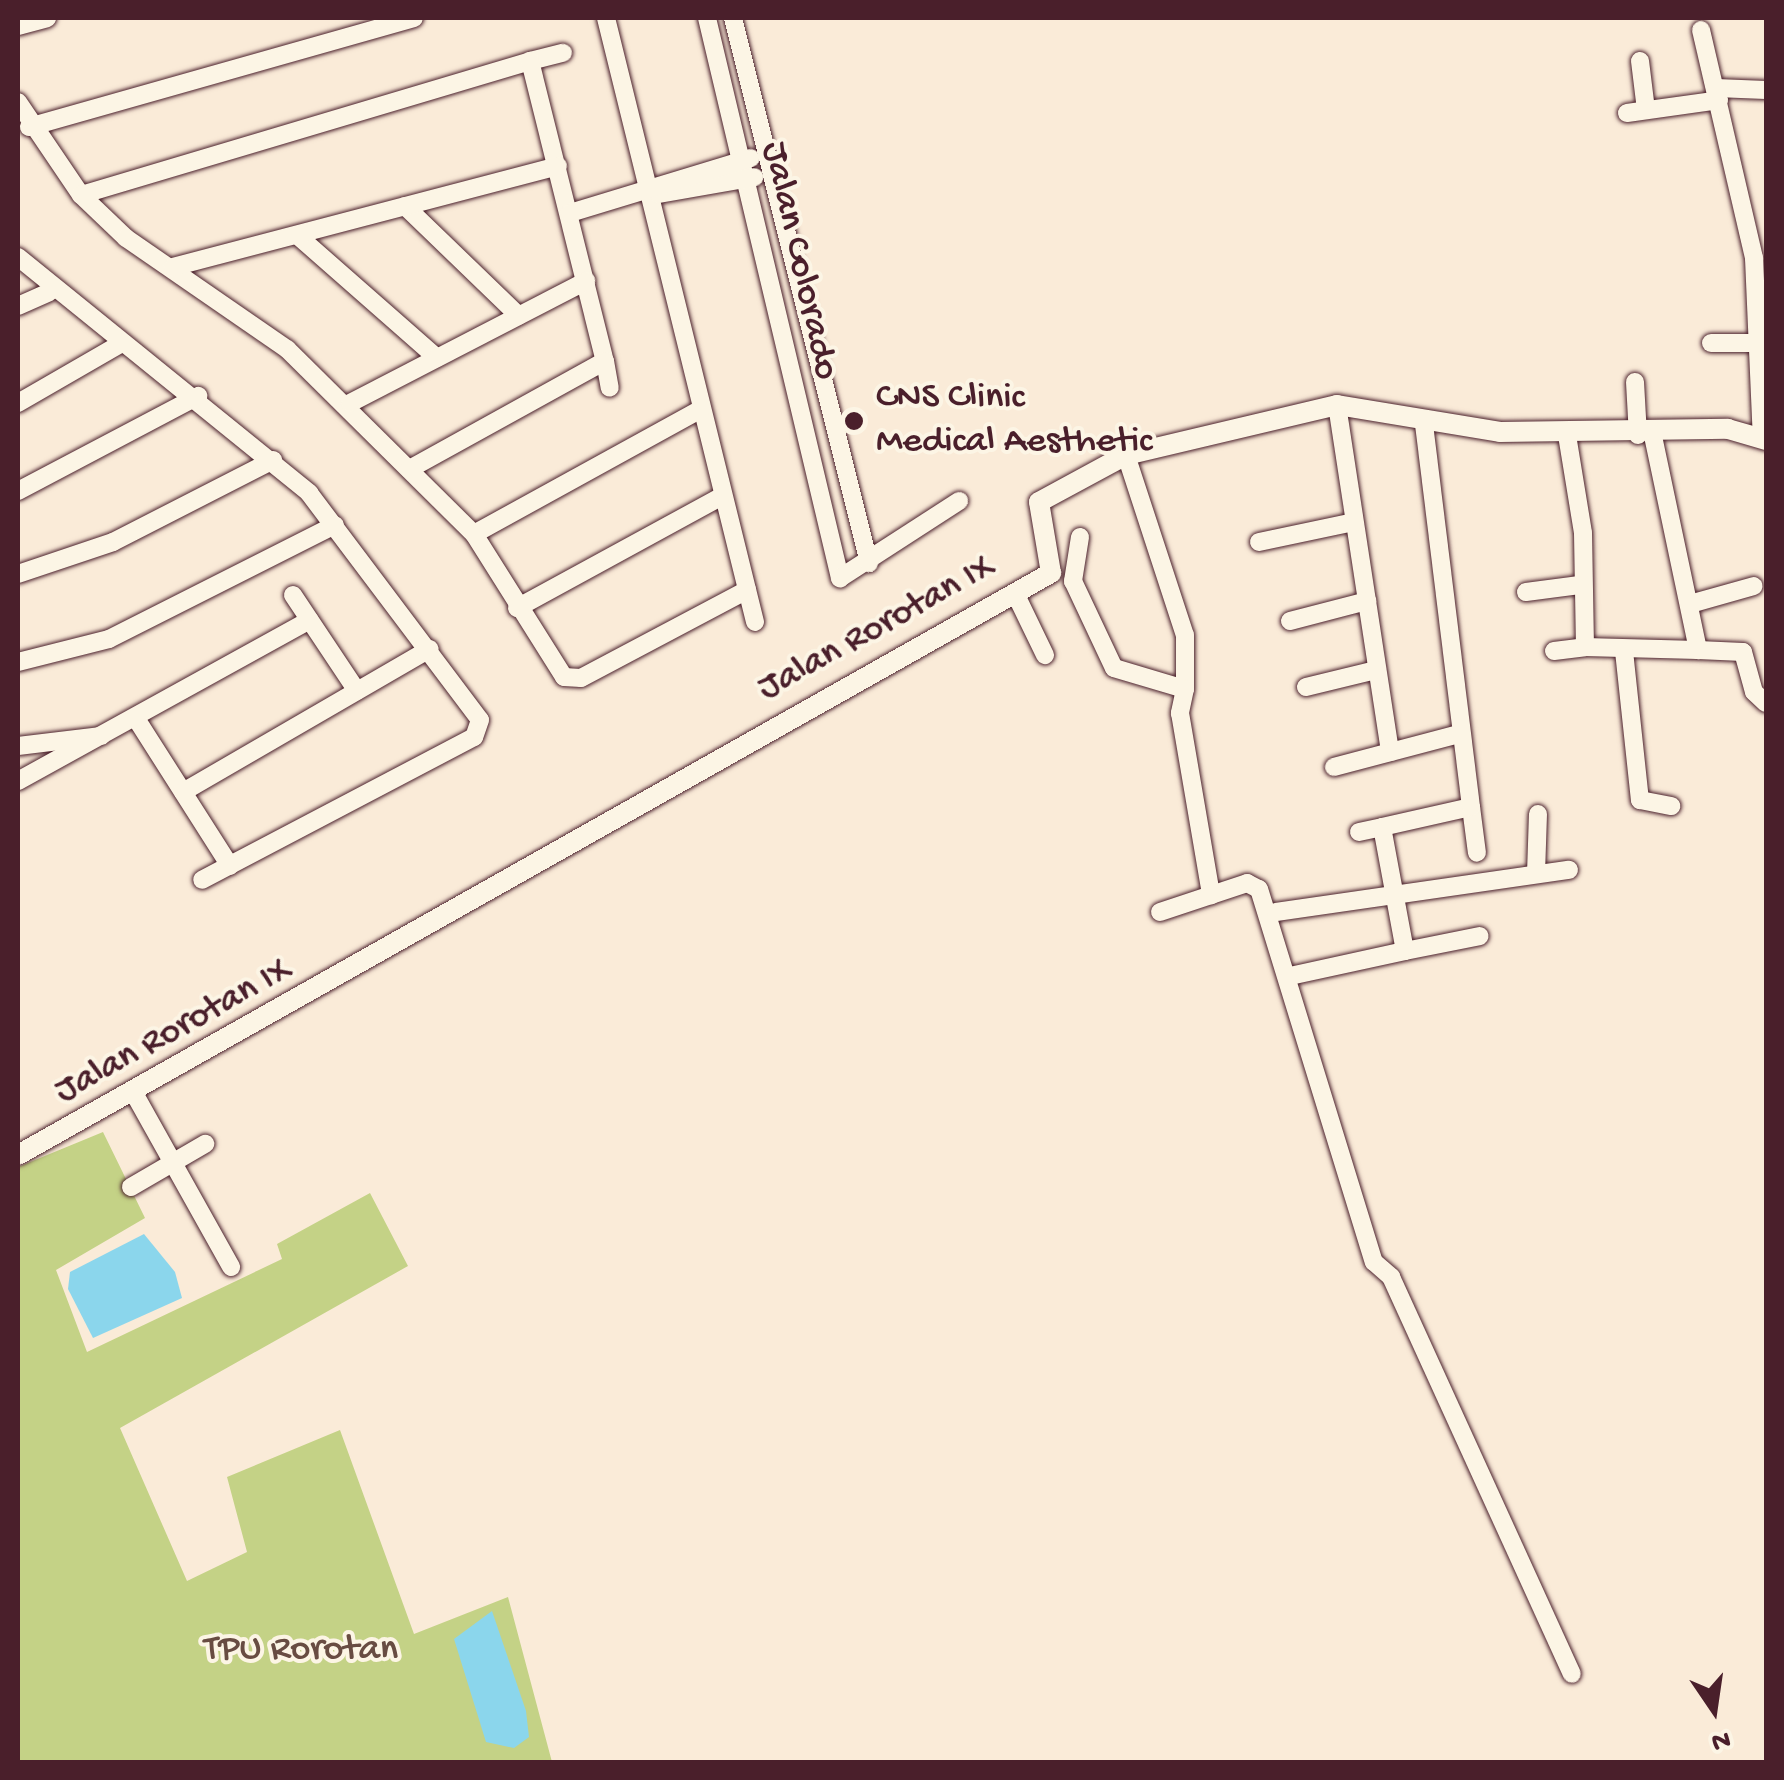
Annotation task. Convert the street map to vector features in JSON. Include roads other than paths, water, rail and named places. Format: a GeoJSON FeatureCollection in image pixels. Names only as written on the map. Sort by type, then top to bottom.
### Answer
{"type":"FeatureCollection","features":[{"type":"Feature","properties":{"kind":"street"},"geometry":{"type":"LineString","coordinates":[[18,26],[47,18]]}},
{"type":"Feature","properties":{"kind":"street"},"geometry":{"type":"LineString","coordinates":[[29,127],[414,18]]}},
{"type":"Feature","properties":{"kind":"street"},"geometry":{"type":"LineString","coordinates":[[606,18],[642,194],[755,622]]}},
{"type":"Feature","properties":{"kind":"street","name":"Jalan Colorado"},"geometry":{"type":"LineString","coordinates":[[707,18],[840,578],[869,563],[733,18]]}},
{"type":"Feature","properties":{"kind":"street"},"geometry":{"type":"LineString","coordinates":[[1702,30],[1760,257],[1764,440]]}},
{"type":"Feature","properties":{"kind":"street"},"geometry":{"type":"LineString","coordinates":[[82,195],[563,52]]}},
{"type":"Feature","properties":{"kind":"street"},"geometry":{"type":"LineString","coordinates":[[530,61],[610,388]]}},
{"type":"Feature","properties":{"kind":"street"},"geometry":{"type":"LineString","coordinates":[[1640,61],[1636,112],[1717,94],[1766,90]]}},
{"type":"Feature","properties":{"kind":"street"},"geometry":{"type":"LineString","coordinates":[[18,102],[29,127],[82,195],[350,404],[474,534],[517,608],[573,679],[747,590]]}},
{"type":"Feature","properties":{"kind":"street"},"geometry":{"type":"LineString","coordinates":[[734,130],[758,124]]}},
{"type":"Feature","properties":{"kind":"street"},"geometry":{"type":"LineString","coordinates":[[570,213],[642,194],[741,160],[768,165]]}},
{"type":"Feature","properties":{"kind":"street"},"geometry":{"type":"LineString","coordinates":[[642,194],[746,179],[768,165]]}},
{"type":"Feature","properties":{"kind":"street"},"geometry":{"type":"LineString","coordinates":[[173,267],[558,166]]}},
{"type":"Feature","properties":{"kind":"street"},"geometry":{"type":"LineString","coordinates":[[405,206],[519,316]]}},
{"type":"Feature","properties":{"kind":"street"},"geometry":{"type":"LineString","coordinates":[[297,234],[438,358]]}},
{"type":"Feature","properties":{"kind":"street"},"geometry":{"type":"LineString","coordinates":[[18,258],[49,292],[198,396],[273,460],[336,525],[478,714],[479,732],[202,880]]}},
{"type":"Feature","properties":{"kind":"street"},"geometry":{"type":"LineString","coordinates":[[350,404],[586,281]]}},
{"type":"Feature","properties":{"kind":"street"},"geometry":{"type":"LineString","coordinates":[[18,306],[49,292]]}},
{"type":"Feature","properties":{"kind":"street"},"geometry":{"type":"LineString","coordinates":[[18,402],[122,343]]}},
{"type":"Feature","properties":{"kind":"street"},"geometry":{"type":"LineString","coordinates":[[1711,343],[1760,344]]}},
{"type":"Feature","properties":{"kind":"street"},"geometry":{"type":"LineString","coordinates":[[410,469],[605,361]]}},
{"type":"Feature","properties":{"kind":"street"},"geometry":{"type":"LineString","coordinates":[[1634,382],[1698,650]]}},
{"type":"Feature","properties":{"kind":"street"},"geometry":{"type":"LineString","coordinates":[[18,491],[198,396]]}},
{"type":"Feature","properties":{"kind":"street"},"geometry":{"type":"LineString","coordinates":[[1336,405],[1390,752]]}},
{"type":"Feature","properties":{"kind":"street","name":"Jalan Rorotan IX"},"geometry":{"type":"LineString","coordinates":[[18,1155],[135,1096],[1054,569],[1037,516],[1042,498],[1126,456],[1336,405],[1424,424],[1567,436],[1728,429],[1764,440]]}},
{"type":"Feature","properties":{"kind":"street"},"geometry":{"type":"LineString","coordinates":[[474,534],[701,408]]}},
{"type":"Feature","properties":{"kind":"street"},"geometry":{"type":"LineString","coordinates":[[1424,424],[1477,852]]}},
{"type":"Feature","properties":{"kind":"street"},"geometry":{"type":"LineString","coordinates":[[1567,436],[1583,533],[1580,585],[1585,646]]}},
{"type":"Feature","properties":{"kind":"street"},"geometry":{"type":"LineString","coordinates":[[1126,456],[1186,636],[1185,689],[1180,713],[1211,896]]}},
{"type":"Feature","properties":{"kind":"street"},"geometry":{"type":"LineString","coordinates":[[18,574],[113,542],[273,460]]}},
{"type":"Feature","properties":{"kind":"street"},"geometry":{"type":"LineString","coordinates":[[517,608],[721,498]]}},
{"type":"Feature","properties":{"kind":"street"},"geometry":{"type":"LineString","coordinates":[[869,563],[959,502]]}},
{"type":"Feature","properties":{"kind":"street"},"geometry":{"type":"LineString","coordinates":[[1259,542],[1354,522]]}},
{"type":"Feature","properties":{"kind":"street"},"geometry":{"type":"LineString","coordinates":[[18,662],[109,639],[336,525]]}},
{"type":"Feature","properties":{"kind":"street"},"geometry":{"type":"LineString","coordinates":[[1080,537],[1073,581],[1115,671],[1185,689]]}},
{"type":"Feature","properties":{"kind":"street"},"geometry":{"type":"LineString","coordinates":[[1526,592],[1580,585]]}},
{"type":"Feature","properties":{"kind":"street"},"geometry":{"type":"LineString","coordinates":[[1690,604],[1754,586]]}},
{"type":"Feature","properties":{"kind":"street"},"geometry":{"type":"LineString","coordinates":[[1015,592],[1044,656]]}},
{"type":"Feature","properties":{"kind":"street"},"geometry":{"type":"LineString","coordinates":[[293,595],[357,691]]}},
{"type":"Feature","properties":{"kind":"street"},"geometry":{"type":"LineString","coordinates":[[1290,621],[1367,601]]}},
{"type":"Feature","properties":{"kind":"street"},"geometry":{"type":"LineString","coordinates":[[18,781],[137,720],[310,620]]}},
{"type":"Feature","properties":{"kind":"street"},"geometry":{"type":"LineString","coordinates":[[1554,650],[1585,646],[1624,651],[1743,652],[1754,692],[1766,703]]}},
{"type":"Feature","properties":{"kind":"street"},"geometry":{"type":"LineString","coordinates":[[184,792],[430,649]]}},
{"type":"Feature","properties":{"kind":"street"},"geometry":{"type":"LineString","coordinates":[[1624,651],[1640,800],[1671,806]]}},
{"type":"Feature","properties":{"kind":"street"},"geometry":{"type":"LineString","coordinates":[[1306,686],[1376,670]]}},
{"type":"Feature","properties":{"kind":"street"},"geometry":{"type":"LineString","coordinates":[[137,720],[230,866]]}},
{"type":"Feature","properties":{"kind":"street"},"geometry":{"type":"LineString","coordinates":[[1334,768],[1460,734]]}},
{"type":"Feature","properties":{"kind":"street"},"geometry":{"type":"LineString","coordinates":[[18,746],[106,736]]}},
{"type":"Feature","properties":{"kind":"street"},"geometry":{"type":"LineString","coordinates":[[1359,832],[1471,807]]}},
{"type":"Feature","properties":{"kind":"street"},"geometry":{"type":"LineString","coordinates":[[1536,874],[1538,814]]}},
{"type":"Feature","properties":{"kind":"street"},"geometry":{"type":"LineString","coordinates":[[1382,826],[1404,951]]}},
{"type":"Feature","properties":{"kind":"street"},"geometry":{"type":"LineString","coordinates":[[1276,912],[1570,870]]}},
{"type":"Feature","properties":{"kind":"street"},"geometry":{"type":"LineString","coordinates":[[1160,912],[1250,883],[1259,889],[1374,1262],[1390,1277],[1572,1674]]}},
{"type":"Feature","properties":{"kind":"street"},"geometry":{"type":"LineString","coordinates":[[1290,976],[1480,936]]}},
{"type":"Feature","properties":{"kind":"street"},"geometry":{"type":"LineString","coordinates":[[135,1096],[230,1267]]}},
{"type":"Feature","properties":{"kind":"street"},"geometry":{"type":"LineString","coordinates":[[131,1187],[205,1144]]}},
{"type":"Feature","properties":{"kind":"water"},"geometry":{"type":"Polygon","coordinates":[[[144,1234],[175,1272],[182,1298],[93,1338],[68,1289],[70,1272],[144,1234]]]}},
{"type":"Feature","properties":{"kind":"water"},"geometry":{"type":"Polygon","coordinates":[[[492,1611],[526,1711],[529,1737],[514,1748],[486,1742],[454,1639],[492,1611]]]}},
{"type":"Feature","properties":{"kind":"place","name":"CNS Clinic Medical Aesthetic"},"geometry":{"type":"Point","coordinates":[854,421]}},
{"type":"Feature","properties":{"kind":"park label","name":"TPU Rorotan"},"geometry":{"type":"Point","coordinates":[301,1651]}}]}
